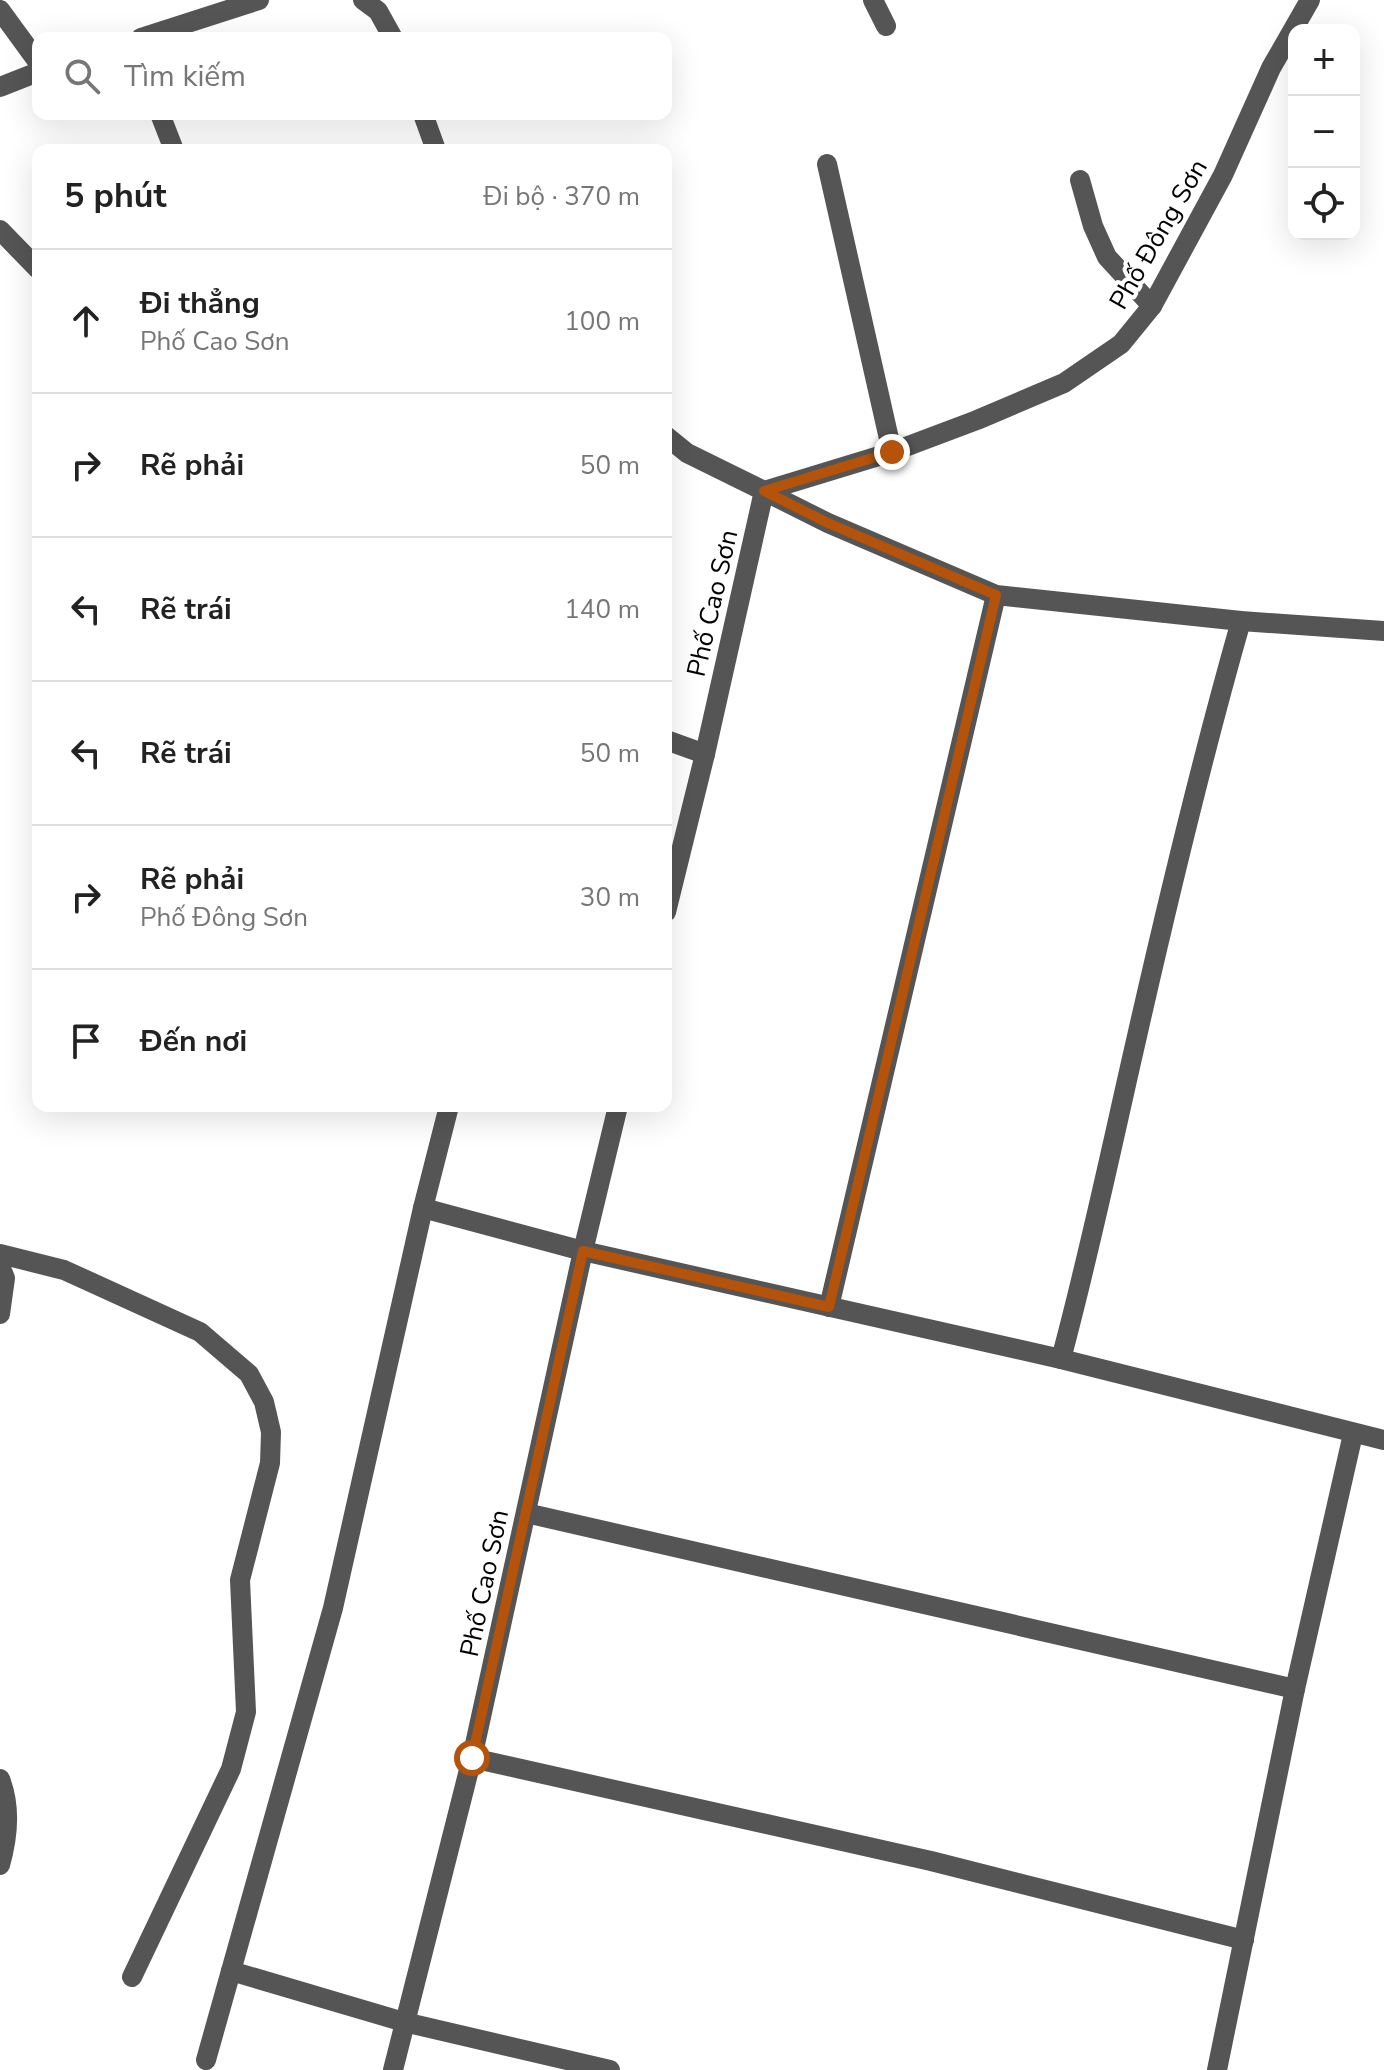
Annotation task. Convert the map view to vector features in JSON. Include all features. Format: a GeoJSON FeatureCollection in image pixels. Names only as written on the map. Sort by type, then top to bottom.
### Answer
{"type":"FeatureCollection","features":[{"type":"Feature","properties":{"kind":"street"},"geometry":{"type":"LineString","coordinates":[[160,32],[259,0]]}},
{"type":"Feature","properties":{"kind":"street"},"geometry":{"type":"LineString","coordinates":[[363,0],[378,11],[390,32]]}},
{"type":"Feature","properties":{"kind":"street"},"geometry":{"type":"LineString","coordinates":[[873,0],[886,26]]}},
{"type":"Feature","properties":{"kind":"street","name":"Phố Đông Sơn"},"geometry":{"type":"LineString","coordinates":[[764,491],[892,452],[977,420],[1064,383],[1121,344],[1152,306],[1223,175],[1271,68],[1310,0]]}},
{"type":"Feature","properties":{"kind":"street"},"geometry":{"type":"LineString","coordinates":[[0,10],[32,54]]}},
{"type":"Feature","properties":{"kind":"street"},"geometry":{"type":"LineString","coordinates":[[0,87],[32,74]]}},
{"type":"Feature","properties":{"kind":"street"},"geometry":{"type":"LineString","coordinates":[[162,120],[172,144]]}},
{"type":"Feature","properties":{"kind":"street"},"geometry":{"type":"LineString","coordinates":[[425,120],[434,144]]}},
{"type":"Feature","properties":{"kind":"street"},"geometry":{"type":"LineString","coordinates":[[827,164],[892,452]]}},
{"type":"Feature","properties":{"kind":"street"},"geometry":{"type":"LineString","coordinates":[[1080,180],[1093,226],[1107,257],[1152,306]]}},
{"type":"Feature","properties":{"kind":"street"},"geometry":{"type":"LineString","coordinates":[[0,230],[32,263]]}},
{"type":"Feature","properties":{"kind":"street"},"geometry":{"type":"LineString","coordinates":[[672,441],[687,453],[828,523],[996,595],[1241,621],[1384,631]]}},
{"type":"Feature","properties":{"kind":"street","name":"Phố Cao Sơn"},"geometry":{"type":"LineString","coordinates":[[672,888],[764,491]]}},
{"type":"Feature","properties":{"kind":"street"},"geometry":{"type":"LineString","coordinates":[[829,1307],[996,595]]}},
{"type":"Feature","properties":{"kind":"street"},"geometry":{"type":"LineString","coordinates":[[1061,1359],[1221,692],[1241,621]]}},
{"type":"Feature","properties":{"kind":"street"},"geometry":{"type":"LineString","coordinates":[[672,742],[705,754]]}},
{"type":"Feature","properties":{"kind":"street"},"geometry":{"type":"LineString","coordinates":[[206,2060],[333,1608],[447,1112]]}},
{"type":"Feature","properties":{"kind":"street","name":"Phố Cao Sơn"},"geometry":{"type":"LineString","coordinates":[[393,2070],[472,1758],[617,1112]]}},
{"type":"Feature","properties":{"kind":"street"},"geometry":{"type":"LineString","coordinates":[[423,1208],[583,1251],[1061,1359],[1384,1440]]}},
{"type":"Feature","properties":{"kind":"street"},"geometry":{"type":"LineString","coordinates":[[0,1254],[64,1270],[200,1332],[249,1374],[264,1402],[271,1432],[270,1463],[240,1580],[246,1712],[231,1769],[132,1977]]}},
{"type":"Feature","properties":{"kind":"street"},"geometry":{"type":"LineString","coordinates":[[0,1266],[5,1278],[0,1314]]}},
{"type":"Feature","properties":{"kind":"street"},"geometry":{"type":"LineString","coordinates":[[1217,2070],[1295,1689],[1353,1434]]}},
{"type":"Feature","properties":{"kind":"street"},"geometry":{"type":"LineString","coordinates":[[526,1513],[1295,1689]]}},
{"type":"Feature","properties":{"kind":"street"},"geometry":{"type":"LineString","coordinates":[[472,1758],[931,1861],[1244,1940]]}},
{"type":"Feature","properties":{"kind":"street"},"geometry":{"type":"LineString","coordinates":[[0,1779],[7,1810],[7,1841],[0,1865]]}},
{"type":"Feature","properties":{"kind":"street"},"geometry":{"type":"LineString","coordinates":[[231,1971],[404,2022],[610,2070]]}},
{"type":"Feature","properties":{"kind":"route"},"geometry":{"type":"LineString","coordinates":[[472,1758],[583,1251],[829,1307],[996,595],[828,523],[764,491],[892,452]]}}]}
